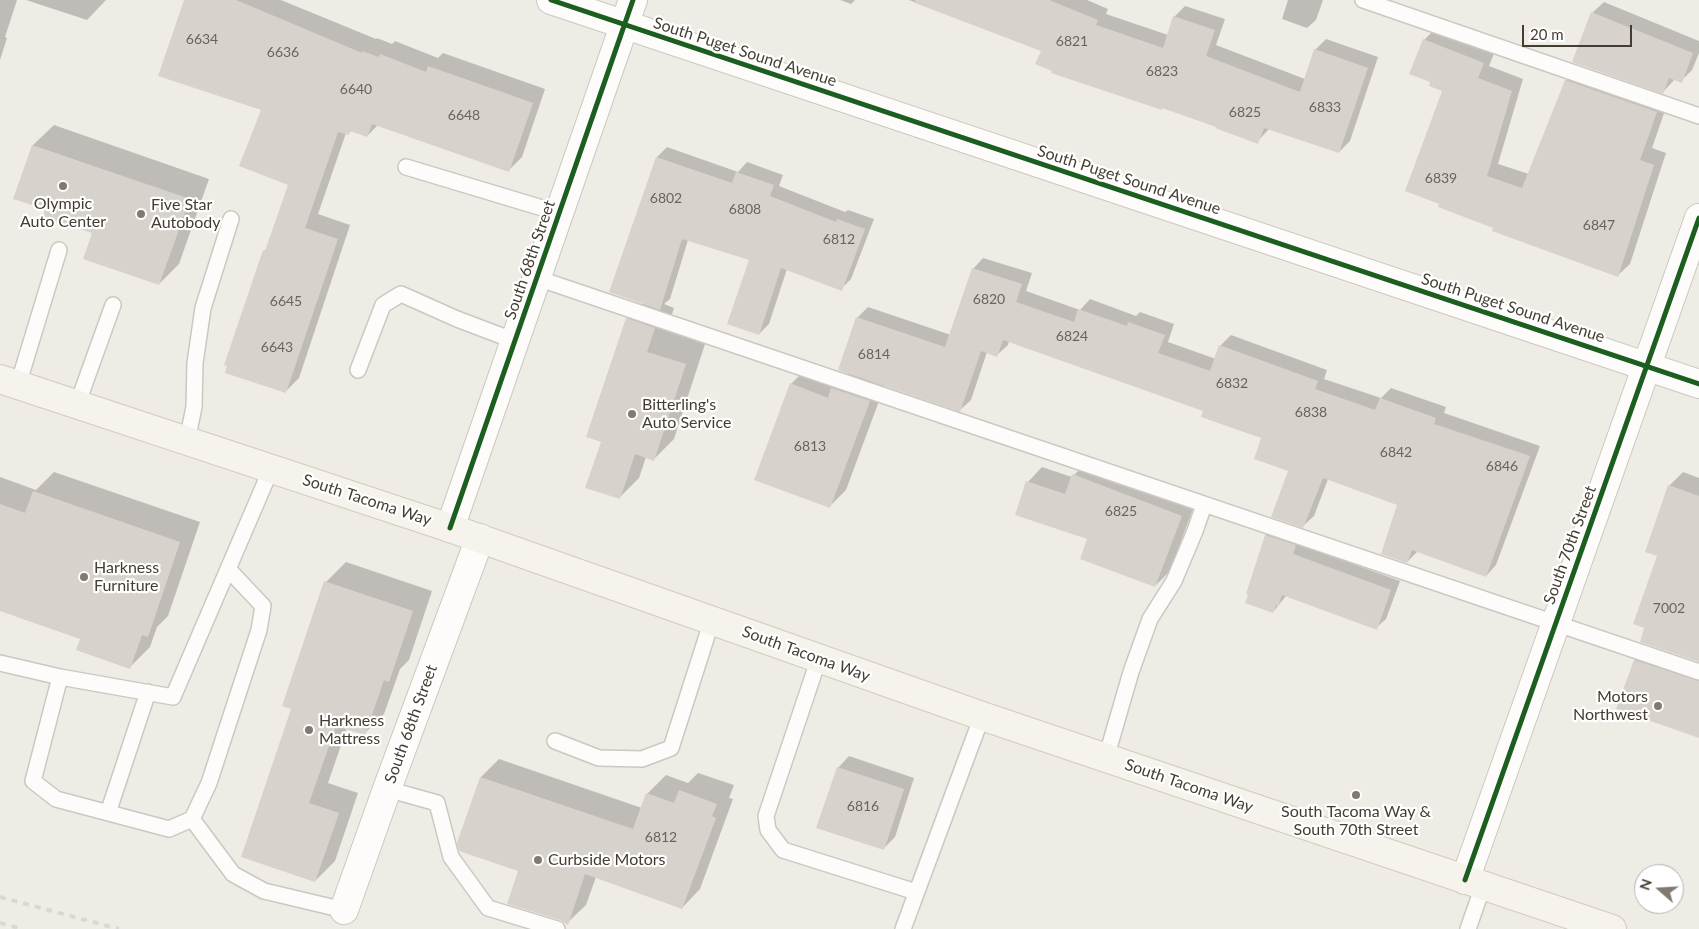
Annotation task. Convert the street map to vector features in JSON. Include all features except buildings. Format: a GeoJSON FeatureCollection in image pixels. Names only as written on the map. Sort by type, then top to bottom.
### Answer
{"type":"FeatureCollection","features":[{"type":"Feature","properties":{"kind":"main road","name":"South Tacoma Way"},"geometry":{"type":"LineString","coordinates":[[9,382],[480,538],[982,716],[1612,929]]}},
{"type":"Feature","properties":{"kind":"street","name":"South Puget Sound Avenue"},"geometry":{"type":"LineString","coordinates":[[551,0],[628,12],[1699,384]]}},
{"type":"Feature","properties":{"kind":"street","name":"South 68th Street"},"geometry":{"type":"LineString","coordinates":[[450,528],[628,12]]}},
{"type":"Feature","properties":{"kind":"street","name":"South 70th Street"},"geometry":{"type":"LineString","coordinates":[[1474,883],[1556,623],[1699,218]]}},
{"type":"Feature","properties":{"kind":"street","name":"South 68th Street"},"geometry":{"type":"LineString","coordinates":[[344,910],[480,538]]}},
{"type":"Feature","properties":{"kind":"lane"},"geometry":{"type":"LineString","coordinates":[[1363,0],[1699,116]]}},
{"type":"Feature","properties":{"kind":"lane"},"geometry":{"type":"LineString","coordinates":[[406,167],[559,213]]}},
{"type":"Feature","properties":{"kind":"lane"},"geometry":{"type":"LineString","coordinates":[[187,441],[194,407],[195,363],[203,308],[231,219]]}},
{"type":"Feature","properties":{"kind":"lane"},"geometry":{"type":"LineString","coordinates":[[9,382],[59,250]]}},
{"type":"Feature","properties":{"kind":"lane"},"geometry":{"type":"LineString","coordinates":[[537,278],[1699,672]]}},
{"type":"Feature","properties":{"kind":"lane"},"geometry":{"type":"LineString","coordinates":[[358,370],[383,305],[401,294],[458,319],[515,340]]}},
{"type":"Feature","properties":{"kind":"lane"},"geometry":{"type":"LineString","coordinates":[[77,405],[113,305]]}},
{"type":"Feature","properties":{"kind":"lane"},"geometry":{"type":"LineString","coordinates":[[0,663],[60,677],[173,697],[271,469]]}},
{"type":"Feature","properties":{"kind":"lane"},"geometry":{"type":"LineString","coordinates":[[1106,758],[1131,672],[1150,620],[1174,582],[1204,505]]}},
{"type":"Feature","properties":{"kind":"lane"},"geometry":{"type":"LineString","coordinates":[[60,677],[33,781],[56,800],[169,829],[192,820],[212,774],[259,630],[263,606],[228,569]]}},
{"type":"Feature","properties":{"kind":"lane"},"geometry":{"type":"LineString","coordinates":[[555,741],[599,758],[642,759],[671,748],[712,620]]}},
{"type":"Feature","properties":{"kind":"lane"},"geometry":{"type":"LineString","coordinates":[[819,658],[766,816],[768,830],[783,850],[916,892]]}},
{"type":"Feature","properties":{"kind":"lane"},"geometry":{"type":"LineString","coordinates":[[108,813],[148,692]]}},
{"type":"Feature","properties":{"kind":"lane"},"geometry":{"type":"LineString","coordinates":[[902,929],[982,716]]}},
{"type":"Feature","properties":{"kind":"lane"},"geometry":{"type":"LineString","coordinates":[[387,789],[437,803],[451,857],[488,908],[557,929]]}},
{"type":"Feature","properties":{"kind":"lane"},"geometry":{"type":"LineString","coordinates":[[192,820],[233,874],[264,891],[344,910]]}},
{"type":"Feature","properties":{"kind":"lane"},"geometry":{"type":"LineString","coordinates":[[1468,929],[1474,883]]}},
{"type":"Feature","properties":{"kind":"railway"},"geometry":{"type":"LineString","coordinates":[[0,897],[119,929]]}},
{"type":"Feature","properties":{"kind":"railway"},"geometry":{"type":"LineString","coordinates":[[0,923],[22,929]]}},
{"type":"Feature","properties":{"kind":"cycle path"},"geometry":{"type":"LineString","coordinates":[[551,0],[1699,384]]}},
{"type":"Feature","properties":{"kind":"cycle path"},"geometry":{"type":"LineString","coordinates":[[450,528],[633,0]]}},
{"type":"Feature","properties":{"kind":"cycle path"},"geometry":{"type":"LineString","coordinates":[[1465,880],[1699,218]]}},
{"type":"Feature","properties":{"kind":"place","name":"Olympic Auto Center"},"geometry":{"type":"Point","coordinates":[63,186]}},
{"type":"Feature","properties":{"kind":"place","name":"Five Star Autobody"},"geometry":{"type":"Point","coordinates":[141,214]}},
{"type":"Feature","properties":{"kind":"place","name":"Bitterling's Auto Service"},"geometry":{"type":"Point","coordinates":[632,414]}},
{"type":"Feature","properties":{"kind":"place","name":"Harkness Furniture"},"geometry":{"type":"Point","coordinates":[84,577]}},
{"type":"Feature","properties":{"kind":"place","name":"Motors Northwest"},"geometry":{"type":"Point","coordinates":[1658,706]}},
{"type":"Feature","properties":{"kind":"place","name":"Harkness Mattress"},"geometry":{"type":"Point","coordinates":[309,730]}},
{"type":"Feature","properties":{"kind":"place","name":"South Tacoma Way & South 70th Street"},"geometry":{"type":"Point","coordinates":[1356,795]}},
{"type":"Feature","properties":{"kind":"place","name":"Curbside Motors"},"geometry":{"type":"Point","coordinates":[538,860]}}]}
